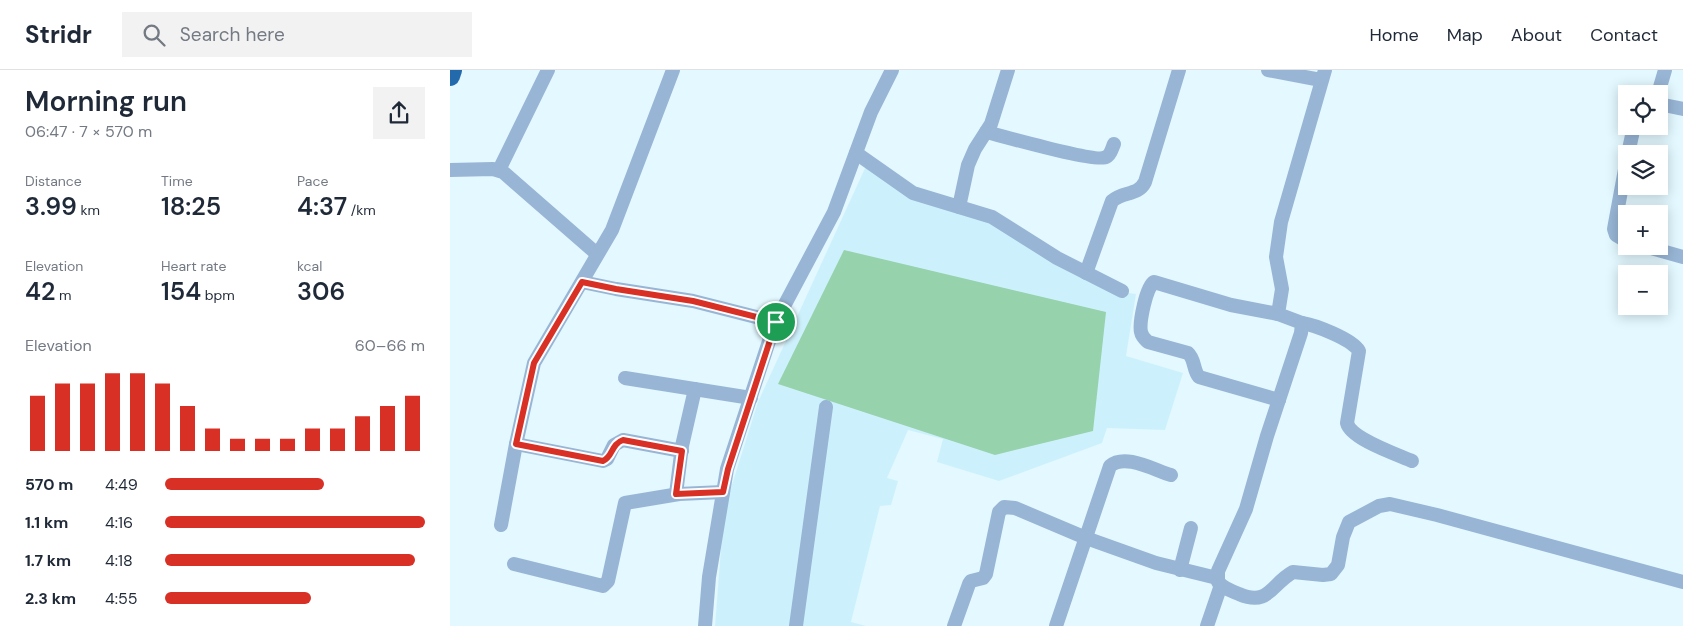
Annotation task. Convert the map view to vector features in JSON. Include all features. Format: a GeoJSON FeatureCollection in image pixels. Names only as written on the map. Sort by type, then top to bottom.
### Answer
{"type":"FeatureCollection","features":[{"type":"Feature","properties":{"kind":"highway"},"geometry":{"type":"LineString","coordinates":[[450,76],[452,70]]}},
{"type":"Feature","properties":{"kind":"street"},"geometry":{"type":"LineString","coordinates":[[499,170],[548,70]]}},
{"type":"Feature","properties":{"kind":"street"},"geometry":{"type":"LineString","coordinates":[[502,525],[516,444],[534,363],[617,218],[652,120],[673,70]]}},
{"type":"Feature","properties":{"kind":"street"},"geometry":{"type":"LineString","coordinates":[[705,626],[709,577],[728,469],[776,322],[834,212],[871,112],[892,70]]}},
{"type":"Feature","properties":{"kind":"street"},"geometry":{"type":"LineString","coordinates":[[958,207],[968,165],[975,149],[991,124],[1008,70]]}},
{"type":"Feature","properties":{"kind":"street"},"geometry":{"type":"LineString","coordinates":[[1086,273],[1112,201],[1117,196],[1138,192],[1142,189],[1179,70]]}},
{"type":"Feature","properties":{"kind":"street"},"geometry":{"type":"LineString","coordinates":[[1268,70],[1323,75],[1281,222],[1276,257],[1282,290],[1278,314]]}},
{"type":"Feature","properties":{"kind":"street"},"geometry":{"type":"LineString","coordinates":[[1661,85],[1665,70]]}},
{"type":"Feature","properties":{"kind":"street"},"geometry":{"type":"LineString","coordinates":[[1668,106],[1683,109]]}},
{"type":"Feature","properties":{"kind":"street"},"geometry":{"type":"LineString","coordinates":[[986,132],[1047,148],[1101,159],[1110,154],[1114,144]]}},
{"type":"Feature","properties":{"kind":"street"},"geometry":{"type":"LineString","coordinates":[[856,154],[912,193],[992,217],[1057,258],[1122,291]]}},
{"type":"Feature","properties":{"kind":"street"},"geometry":{"type":"LineString","coordinates":[[450,170],[499,170],[597,254]]}},
{"type":"Feature","properties":{"kind":"street"},"geometry":{"type":"LineString","coordinates":[[1618,207],[1614,229],[1618,236]]}},
{"type":"Feature","properties":{"kind":"street"},"geometry":{"type":"LineString","coordinates":[[1668,252],[1683,256]]}},
{"type":"Feature","properties":{"kind":"street"},"geometry":{"type":"LineString","coordinates":[[582,282],[693,301],[776,322]]}},
{"type":"Feature","properties":{"kind":"street"},"geometry":{"type":"LineString","coordinates":[[1278,400],[1199,377],[1195,372],[1191,356],[1188,353],[1148,342],[1143,338],[1140,327],[1148,290],[1154,282],[1231,305],[1278,314],[1344,339],[1356,346],[1359,351],[1347,423],[1348,429],[1357,436],[1412,461]]}},
{"type":"Feature","properties":{"kind":"street"},"geometry":{"type":"LineString","coordinates":[[1207,626],[1228,544],[1240,525],[1246,509],[1278,400],[1301,333],[1302,323]]}},
{"type":"Feature","properties":{"kind":"street"},"geometry":{"type":"LineString","coordinates":[[625,378],[751,398]]}},
{"type":"Feature","properties":{"kind":"street"},"geometry":{"type":"LineString","coordinates":[[676,494],[682,451],[695,389]]}},
{"type":"Feature","properties":{"kind":"street"},"geometry":{"type":"LineString","coordinates":[[796,626],[826,407]]}},
{"type":"Feature","properties":{"kind":"street"},"geometry":{"type":"LineString","coordinates":[[516,444],[603,461],[609,457],[614,445],[623,440],[682,451]]}},
{"type":"Feature","properties":{"kind":"street"},"geometry":{"type":"LineString","coordinates":[[1056,626],[1106,473],[1115,462],[1129,462],[1171,476]]}},
{"type":"Feature","properties":{"kind":"street"},"geometry":{"type":"LineString","coordinates":[[514,564],[603,586],[608,581],[624,504],[676,494],[723,492]]}},
{"type":"Feature","properties":{"kind":"street"},"geometry":{"type":"LineString","coordinates":[[954,626],[969,584],[971,581],[983,578],[986,574],[1001,509],[1008,506],[1086,538],[1180,570],[1219,581],[1244,597],[1260,598],[1267,596],[1283,579],[1293,572],[1331,574],[1338,565],[1343,537],[1349,522],[1379,506],[1390,504],[1437,514],[1683,582]]}},
{"type":"Feature","properties":{"kind":"street"},"geometry":{"type":"LineString","coordinates":[[1180,570],[1191,528]]}},
{"type":"Feature","properties":{"kind":"shaded area"},"geometry":{"type":"Polygon","coordinates":[[[866,166],[916,198],[989,216],[1108,290],[1136,294],[1126,356],[1183,373],[1165,430],[1107,428],[1102,443],[999,481],[937,462],[943,439],[908,430],[887,478],[898,481],[891,505],[880,506],[851,622],[866,626],[715,626],[724,510],[758,402],[866,166]]]}},
{"type":"Feature","properties":{"kind":"green space"},"geometry":{"type":"Polygon","coordinates":[[[844,250],[1106,312],[1093,431],[995,455],[778,384],[844,250]]]}},
{"type":"Feature","properties":{"kind":"route"},"geometry":{"type":"LineString","coordinates":[[582,282],[693,301],[776,322],[728,469],[723,492],[676,494],[682,451],[623,440],[614,445],[609,457],[603,461],[516,444],[534,363],[582,282]]}}]}
